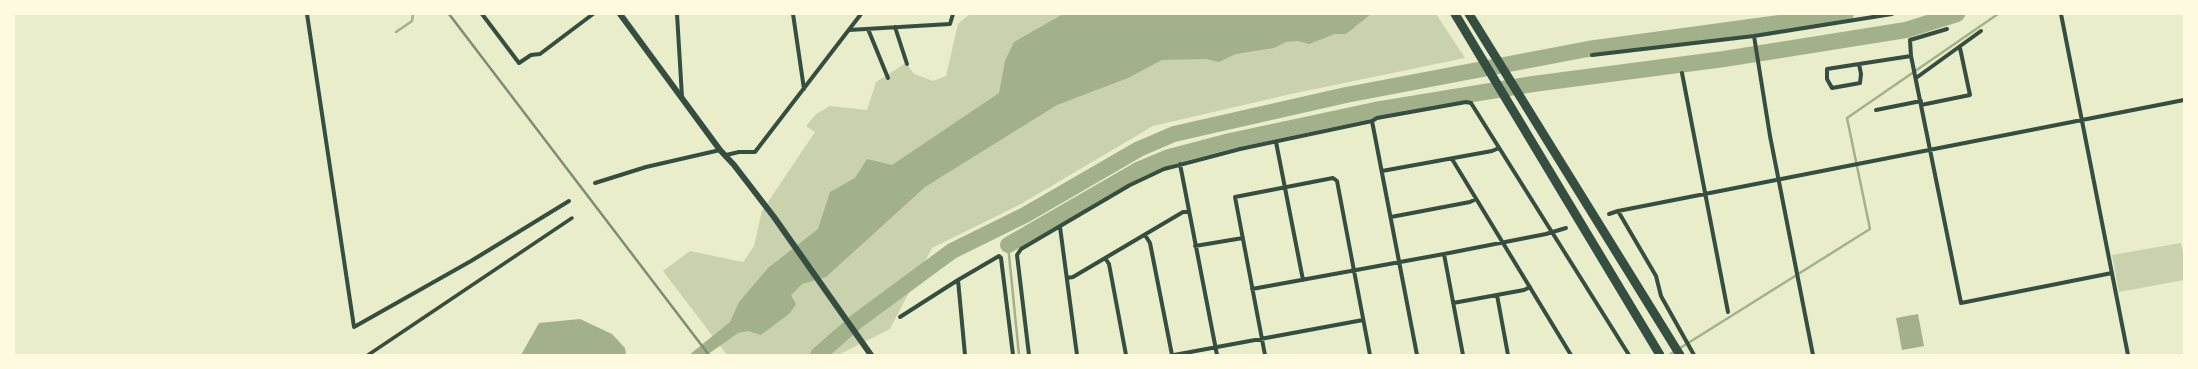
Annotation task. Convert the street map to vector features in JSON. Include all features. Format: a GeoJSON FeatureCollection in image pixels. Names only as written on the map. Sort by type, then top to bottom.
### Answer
{"type":"FeatureCollection","features":[{"type":"Feature","properties":{"kind":"highway"},"geometry":{"type":"LineString","coordinates":[[1455,14],[1660,355]]}},
{"type":"Feature","properties":{"kind":"highway"},"geometry":{"type":"LineString","coordinates":[[1469,14],[1522,102],[1680,355]]}},
{"type":"Feature","properties":{"kind":"street"},"geometry":{"type":"LineString","coordinates":[[307,14],[354,327],[472,261],[569,201]]}},
{"type":"Feature","properties":{"kind":"street"},"geometry":{"type":"LineString","coordinates":[[482,14],[519,63],[531,55],[540,54],[593,14]]}},
{"type":"Feature","properties":{"kind":"street"},"geometry":{"type":"LineString","coordinates":[[620,14],[720,150],[726,155],[774,217],[871,355]]}},
{"type":"Feature","properties":{"kind":"street"},"geometry":{"type":"LineString","coordinates":[[677,14],[682,99]]}},
{"type":"Feature","properties":{"kind":"street"},"geometry":{"type":"LineString","coordinates":[[793,14],[804,89]]}},
{"type":"Feature","properties":{"kind":"street"},"geometry":{"type":"LineString","coordinates":[[726,155],[740,152],[755,152],[861,14]]}},
{"type":"Feature","properties":{"kind":"street"},"geometry":{"type":"LineString","coordinates":[[849,30],[950,24],[953,14]]}},
{"type":"Feature","properties":{"kind":"street"},"geometry":{"type":"LineString","coordinates":[[1592,55],[1754,36],[1892,14]]}},
{"type":"Feature","properties":{"kind":"street"},"geometry":{"type":"LineString","coordinates":[[2061,14],[2128,355]]}},
{"type":"Feature","properties":{"kind":"street"},"geometry":{"type":"LineString","coordinates":[[895,27],[908,64]]}},
{"type":"Feature","properties":{"kind":"street"},"geometry":{"type":"LineString","coordinates":[[868,29],[888,78]]}},
{"type":"Feature","properties":{"kind":"street"},"geometry":{"type":"LineString","coordinates":[[1947,29],[1910,40],[1911,56],[1961,302],[2112,273]]}},
{"type":"Feature","properties":{"kind":"street"},"geometry":{"type":"LineString","coordinates":[[1915,76],[1960,48],[1981,31]]}},
{"type":"Feature","properties":{"kind":"street"},"geometry":{"type":"LineString","coordinates":[[1754,36],[1779,179],[1813,355]]}},
{"type":"Feature","properties":{"kind":"street"},"geometry":{"type":"LineString","coordinates":[[1876,110],[1970,95],[1960,48]]}},
{"type":"Feature","properties":{"kind":"street"},"geometry":{"type":"LineString","coordinates":[[1859,64],[1861,74],[1860,83],[1832,88],[1827,79],[1827,69],[1859,64],[1911,56]]}},
{"type":"Feature","properties":{"kind":"street"},"geometry":{"type":"LineString","coordinates":[[1682,74],[1728,312]]}},
{"type":"Feature","properties":{"kind":"street"},"geometry":{"type":"LineString","coordinates":[[1608,214],[1618,210],[2184,100]]}},
{"type":"Feature","properties":{"kind":"street"},"geometry":{"type":"LineString","coordinates":[[1029,355],[1017,255],[1021,249],[1130,185],[1164,169],[1180,164],[1372,121],[1377,118],[1466,102],[1471,104],[1629,355]]}},
{"type":"Feature","properties":{"kind":"street"},"geometry":{"type":"LineString","coordinates":[[1372,121],[1417,355]]}},
{"type":"Feature","properties":{"kind":"street"},"geometry":{"type":"LineString","coordinates":[[1276,142],[1303,280]]}},
{"type":"Feature","properties":{"kind":"street"},"geometry":{"type":"LineString","coordinates":[[1382,171],[1452,159],[1499,148]]}},
{"type":"Feature","properties":{"kind":"street"},"geometry":{"type":"LineString","coordinates":[[595,183],[646,167],[720,150]]}},
{"type":"Feature","properties":{"kind":"street"},"geometry":{"type":"LineString","coordinates":[[1452,159],[1571,355]]}},
{"type":"Feature","properties":{"kind":"street"},"geometry":{"type":"LineString","coordinates":[[1180,164],[1217,355]]}},
{"type":"Feature","properties":{"kind":"street"},"geometry":{"type":"LineString","coordinates":[[1265,355],[1235,197],[1333,178],[1337,181],[1370,355]]}},
{"type":"Feature","properties":{"kind":"street"},"geometry":{"type":"LineString","coordinates":[[1391,217],[1470,202],[1476,199]]}},
{"type":"Feature","properties":{"kind":"street"},"geometry":{"type":"LineString","coordinates":[[1618,210],[1656,276],[1661,296],[1694,355]]}},
{"type":"Feature","properties":{"kind":"street"},"geometry":{"type":"LineString","coordinates":[[1067,278],[1073,277],[1184,212],[1189,212]]}},
{"type":"Feature","properties":{"kind":"street"},"geometry":{"type":"LineString","coordinates":[[368,355],[572,218]]}},
{"type":"Feature","properties":{"kind":"street"},"geometry":{"type":"LineString","coordinates":[[1060,227],[1077,355]]}},
{"type":"Feature","properties":{"kind":"street"},"geometry":{"type":"LineString","coordinates":[[1252,289],[1503,243],[1552,233],[1566,228]]}},
{"type":"Feature","properties":{"kind":"street"},"geometry":{"type":"LineString","coordinates":[[1145,235],[1150,243],[1173,355],[1363,320]]}},
{"type":"Feature","properties":{"kind":"street"},"geometry":{"type":"LineString","coordinates":[[1195,246],[1242,238]]}},
{"type":"Feature","properties":{"kind":"street"},"geometry":{"type":"LineString","coordinates":[[1444,254],[1463,355]]}},
{"type":"Feature","properties":{"kind":"street"},"geometry":{"type":"LineString","coordinates":[[900,317],[999,256],[1002,258],[1013,355]]}},
{"type":"Feature","properties":{"kind":"street"},"geometry":{"type":"LineString","coordinates":[[1105,258],[1109,264],[1126,355]]}},
{"type":"Feature","properties":{"kind":"street"},"geometry":{"type":"LineString","coordinates":[[958,280],[965,355]]}},
{"type":"Feature","properties":{"kind":"street"},"geometry":{"type":"LineString","coordinates":[[1453,303],[1524,290],[1530,287]]}},
{"type":"Feature","properties":{"kind":"street"},"geometry":{"type":"LineString","coordinates":[[1497,295],[1508,355]]}},
{"type":"Feature","properties":{"kind":"shaded area"},"geometry":{"type":"Polygon","coordinates":[[[970,14],[1436,14],[1465,58],[1291,94],[1153,126],[1021,204],[932,248],[890,329],[838,355],[727,355],[663,271],[690,251],[743,262],[754,246],[762,211],[815,132],[806,126],[816,114],[830,106],[867,110],[876,82],[906,63],[914,74],[933,81],[946,76],[958,24],[970,14]]]}},
{"type":"Feature","properties":{"kind":"shaded area"},"geometry":{"type":"Polygon","coordinates":[[[1063,14],[1371,14],[1346,34],[1335,34],[1309,44],[1298,41],[1286,42],[1274,48],[1236,54],[1219,62],[1206,59],[1162,60],[1128,78],[1057,105],[925,187],[826,277],[802,284],[791,295],[796,304],[790,313],[761,335],[748,331],[738,333],[707,355],[689,355],[730,322],[739,302],[768,268],[818,229],[830,192],[855,178],[867,159],[892,165],[999,93],[1005,61],[1014,42],[1063,14]]]}},
{"type":"Feature","properties":{"kind":"shaded area"},"geometry":{"type":"Polygon","coordinates":[[[2181,243],[2184,257],[2184,280],[2119,292],[2112,255],[2181,243]]]}},
{"type":"Feature","properties":{"kind":"shaded area"},"geometry":{"type":"Polygon","coordinates":[[[1918,314],[1924,346],[1902,350],[1896,318],[1918,314]]]}},
{"type":"Feature","properties":{"kind":"shaded area"},"geometry":{"type":"Polygon","coordinates":[[[580,319],[612,334],[625,348],[626,355],[521,355],[539,323],[580,319]]]}},
{"type":"Feature","properties":{"kind":"waterway"},"geometry":{"type":"LineString","coordinates":[[396,32],[412,21],[413,14]]}},
{"type":"Feature","properties":{"kind":"waterway"},"geometry":{"type":"LineString","coordinates":[[818,355],[857,321],[952,251],[1025,215],[1139,149],[1174,134],[1346,95],[1588,49],[1846,14]]}},
{"type":"Feature","properties":{"kind":"waterway"},"geometry":{"type":"LineString","coordinates":[[1008,245],[1138,170],[1169,157],[1230,141],[1375,110],[1533,84],[1724,59],[1906,30],[1957,14]]}},
{"type":"Feature","properties":{"kind":"waterway"},"geometry":{"type":"LineString","coordinates":[[1669,355],[1870,229],[1847,118],[1998,14]]}},
{"type":"Feature","properties":{"kind":"waterway"},"geometry":{"type":"LineString","coordinates":[[1008,245],[1019,355]]}},
{"type":"Feature","properties":{"kind":"railway"},"geometry":{"type":"LineString","coordinates":[[449,14],[709,355]]}}]}
